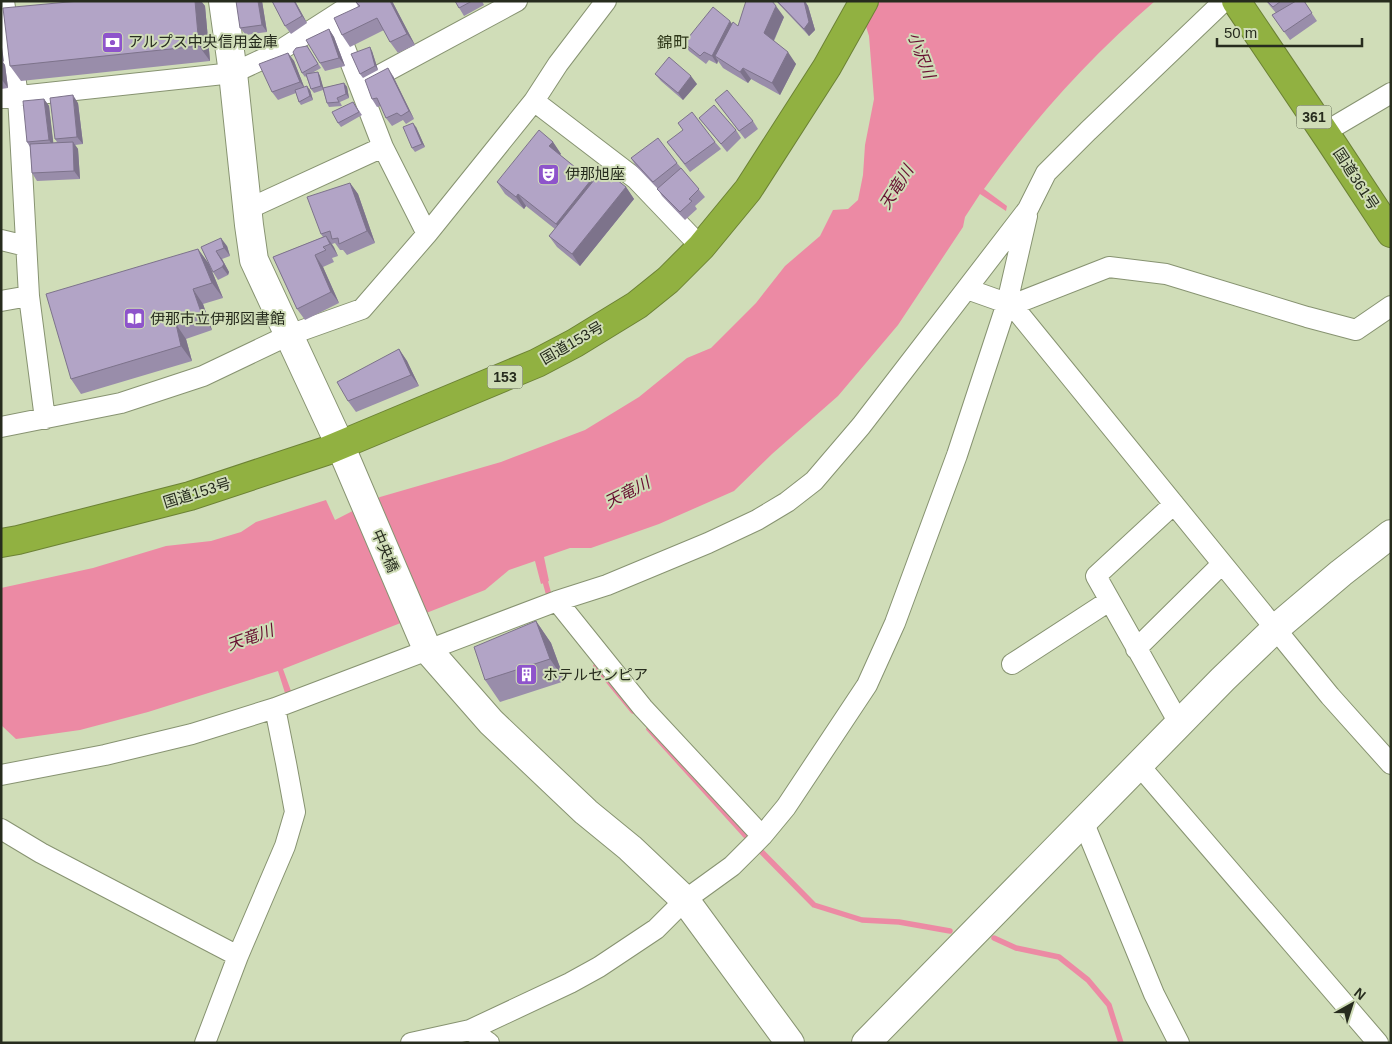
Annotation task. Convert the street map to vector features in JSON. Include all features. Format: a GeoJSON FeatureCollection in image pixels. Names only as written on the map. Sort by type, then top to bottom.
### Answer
{"type":"FeatureCollection","features":[{"type":"Feature","properties":{"kind":"highway","name":"国道361号"},"geometry":{"type":"LineString","coordinates":[[1236,1],[1391,233]]}},
{"type":"Feature","properties":{"kind":"highway","name":"国道153号"},"geometry":{"type":"LineString","coordinates":[[1,543],[190,496],[343,452],[537,363],[575,343],[637,305],[668,280],[701,247],[748,190],[827,66],[857,5]]}},
{"type":"Feature","properties":{"kind":"street"},"geometry":{"type":"LineString","coordinates":[[4,1],[10,97],[26,246],[28,296],[45,420]]}},
{"type":"Feature","properties":{"kind":"street","name":"中央橋"},"geometry":{"type":"LineString","coordinates":[[223,1],[254,260],[343,452],[426,646],[492,722],[586,812],[630,848],[686,900],[790,1043]]}},
{"type":"Feature","properties":{"kind":"street"},"geometry":{"type":"LineString","coordinates":[[10,97],[233,73],[276,53],[357,1]]}},
{"type":"Feature","properties":{"kind":"street"},"geometry":{"type":"LineString","coordinates":[[360,86],[517,1]]}},
{"type":"Feature","properties":{"kind":"street"},"geometry":{"type":"LineString","coordinates":[[1,427],[45,420],[121,403],[203,376],[289,335],[362,309],[427,234],[534,100],[558,64],[606,1]]}},
{"type":"Feature","properties":{"kind":"street"},"geometry":{"type":"LineString","coordinates":[[1,775],[105,755],[192,734],[274,708],[426,646],[607,584],[708,544],[757,520],[787,502],[814,481],[855,433],[1028,209],[1046,173],[1224,1]]}},
{"type":"Feature","properties":{"kind":"street"},"geometry":{"type":"LineString","coordinates":[[333,17],[383,147],[427,234]]}},
{"type":"Feature","properties":{"kind":"street"},"geometry":{"type":"LineString","coordinates":[[1325,132],[1391,93]]}},
{"type":"Feature","properties":{"kind":"street"},"geometry":{"type":"LineString","coordinates":[[534,100],[636,179],[701,247]]}},
{"type":"Feature","properties":{"kind":"street"},"geometry":{"type":"LineString","coordinates":[[248,209],[383,147]]}},
{"type":"Feature","properties":{"kind":"street"},"geometry":{"type":"LineString","coordinates":[[410,1043],[470,1030],[570,983],[599,967],[656,929],[686,900],[732,866],[762,836],[786,807],[867,685],[896,623],[1009,304],[1028,209]]}},
{"type":"Feature","properties":{"kind":"street"},"geometry":{"type":"LineString","coordinates":[[1,240],[26,246]]}},
{"type":"Feature","properties":{"kind":"street"},"geometry":{"type":"LineString","coordinates":[[1009,304],[1109,267],[1166,274],[1356,330],[1391,306]]}},
{"type":"Feature","properties":{"kind":"street"},"geometry":{"type":"LineString","coordinates":[[967,288],[1009,304],[1330,696],[1391,764]]}},
{"type":"Feature","properties":{"kind":"street"},"geometry":{"type":"LineString","coordinates":[[1,301],[28,296]]}},
{"type":"Feature","properties":{"kind":"street"},"geometry":{"type":"LineString","coordinates":[[1174,504],[1096,576],[1179,722]]}},
{"type":"Feature","properties":{"kind":"street"},"geometry":{"type":"LineString","coordinates":[[866,1043],[1179,722],[1276,628],[1391,534]]}},
{"type":"Feature","properties":{"kind":"street"},"geometry":{"type":"LineString","coordinates":[[1136,649],[1222,564]]}},
{"type":"Feature","properties":{"kind":"street"},"geometry":{"type":"LineString","coordinates":[[557,601],[643,708],[762,836]]}},
{"type":"Feature","properties":{"kind":"street"},"geometry":{"type":"LineString","coordinates":[[1012,664],[1110,601]]}},
{"type":"Feature","properties":{"kind":"street"},"geometry":{"type":"LineString","coordinates":[[206,1043],[238,956],[285,846],[294,812],[274,708]]}},
{"type":"Feature","properties":{"kind":"street"},"geometry":{"type":"LineString","coordinates":[[1138,764],[1378,1043]]}},
{"type":"Feature","properties":{"kind":"street"},"geometry":{"type":"LineString","coordinates":[[1083,820],[1154,994],[1179,1043]]}},
{"type":"Feature","properties":{"kind":"street"},"geometry":{"type":"LineString","coordinates":[[1,829],[41,853],[238,956]]}},
{"type":"Feature","properties":{"kind":"street"},"geometry":{"type":"LineString","coordinates":[[470,1030],[490,1043]]}},
{"type":"Feature","properties":{"kind":"water"},"geometry":{"type":"Polygon","coordinates":[[[858,1],[1155,1],[1108,44],[1064,90],[1023,138],[984,189],[1007,206],[1006,211],[980,194],[965,217],[963,227],[898,325],[838,396],[772,454],[734,491],[659,524],[591,548],[570,548],[544,557],[549,581],[541,584],[535,561],[509,570],[485,590],[283,669],[291,691],[285,693],[278,671],[148,712],[80,730],[16,739],[1,725],[1,588],[93,568],[166,546],[211,541],[241,532],[256,522],[326,500],[335,520],[380,497],[501,462],[585,430],[639,397],[687,358],[711,348],[756,303],[785,266],[820,236],[833,210],[848,209],[858,200],[863,175],[865,145],[874,99],[869,36],[858,1]]]}},
{"type":"Feature","properties":{"kind":"building","name":"アルプス中央信用金庫"},"geometry":{"type":"Polygon","coordinates":[[[79,1],[195,1],[199,46],[10,66],[3,8],[79,1]]]}},
{"type":"Feature","properties":{"kind":"building"},"geometry":{"type":"Polygon","coordinates":[[[236,1],[258,1],[262,25],[240,28],[236,1]]]}},
{"type":"Feature","properties":{"kind":"building"},"geometry":{"type":"Polygon","coordinates":[[[272,1],[294,1],[302,16],[285,26],[272,1]]]}},
{"type":"Feature","properties":{"kind":"building"},"geometry":{"type":"Polygon","coordinates":[[[355,1],[390,1],[407,34],[390,42],[377,18],[342,35],[334,18],[360,6],[355,1]]]}},
{"type":"Feature","properties":{"kind":"building"},"geometry":{"type":"Polygon","coordinates":[[[455,1],[472,1],[459,8],[455,1]]]}},
{"type":"Feature","properties":{"kind":"building"},"geometry":{"type":"Polygon","coordinates":[[[746,1],[772,1],[776,6],[764,33],[788,52],[772,83],[743,68],[740,72],[715,56],[733,22],[738,26],[746,1]]]}},
{"type":"Feature","properties":{"kind":"building"},"geometry":{"type":"Polygon","coordinates":[[[777,1],[804,1],[809,22],[804,29],[777,1]]]}},
{"type":"Feature","properties":{"kind":"building"},"geometry":{"type":"Polygon","coordinates":[[[1267,1],[1281,1],[1273,7],[1267,1]]]}},
{"type":"Feature","properties":{"kind":"building"},"geometry":{"type":"Polygon","coordinates":[[[1296,1],[1304,1],[1312,13],[1284,32],[1272,15],[1296,1]]]}},
{"type":"Feature","properties":{"kind":"building"},"geometry":{"type":"Polygon","coordinates":[[[713,7],[730,21],[712,56],[704,52],[700,56],[684,43],[713,7]]]}},
{"type":"Feature","properties":{"kind":"building"},"geometry":{"type":"Polygon","coordinates":[[[329,29],[339,58],[320,63],[306,40],[329,29]]]}},
{"type":"Feature","properties":{"kind":"building"},"geometry":{"type":"Polygon","coordinates":[[[307,46],[318,64],[302,73],[293,52],[296,48],[307,46]]]}},
{"type":"Feature","properties":{"kind":"building"},"geometry":{"type":"Polygon","coordinates":[[[370,47],[375,66],[360,74],[351,54],[370,47]]]}},
{"type":"Feature","properties":{"kind":"building"},"geometry":{"type":"Polygon","coordinates":[[[288,53],[300,82],[272,92],[259,64],[288,53]]]}},
{"type":"Feature","properties":{"kind":"building"},"geometry":{"type":"Polygon","coordinates":[[[669,57],[691,76],[678,93],[655,74],[669,57]]]}},
{"type":"Feature","properties":{"kind":"building"},"geometry":{"type":"Polygon","coordinates":[[[388,68],[409,111],[401,116],[397,113],[386,118],[377,98],[372,99],[365,80],[388,68]]]}},
{"type":"Feature","properties":{"kind":"building"},"geometry":{"type":"Polygon","coordinates":[[[318,72],[321,86],[311,89],[306,74],[318,72]]]}},
{"type":"Feature","properties":{"kind":"building"},"geometry":{"type":"Polygon","coordinates":[[[344,83],[346,94],[337,98],[339,102],[327,103],[323,88],[344,83]]]}},
{"type":"Feature","properties":{"kind":"building"},"geometry":{"type":"Polygon","coordinates":[[[307,86],[310,96],[299,102],[295,90],[307,86]]]}},
{"type":"Feature","properties":{"kind":"building"},"geometry":{"type":"Polygon","coordinates":[[[727,90],[753,121],[739,131],[715,100],[727,90]]]}},
{"type":"Feature","properties":{"kind":"building"},"geometry":{"type":"Polygon","coordinates":[[[73,95],[77,137],[55,139],[50,98],[73,95]]]}},
{"type":"Feature","properties":{"kind":"building"},"geometry":{"type":"Polygon","coordinates":[[[44,99],[49,140],[27,142],[23,101],[44,99]]]}},
{"type":"Feature","properties":{"kind":"building"},"geometry":{"type":"Polygon","coordinates":[[[353,102],[359,112],[338,123],[332,112],[353,102]]]}},
{"type":"Feature","properties":{"kind":"building"},"geometry":{"type":"Polygon","coordinates":[[[714,105],[736,130],[721,144],[699,118],[714,105]]]}},
{"type":"Feature","properties":{"kind":"building"},"geometry":{"type":"Polygon","coordinates":[[[692,112],[715,142],[685,164],[667,142],[683,130],[678,123],[692,112]]]}},
{"type":"Feature","properties":{"kind":"building"},"geometry":{"type":"Polygon","coordinates":[[[413,123],[422,144],[412,148],[403,127],[413,123]]]}},
{"type":"Feature","properties":{"kind":"building","name":"伊那旭座"},"geometry":{"type":"Polygon","coordinates":[[[539,130],[553,142],[549,146],[591,180],[556,224],[518,194],[516,197],[497,182],[539,130]]]}},
{"type":"Feature","properties":{"kind":"building"},"geometry":{"type":"Polygon","coordinates":[[[658,138],[677,163],[653,182],[631,158],[658,138]]]}},
{"type":"Feature","properties":{"kind":"building"},"geometry":{"type":"Polygon","coordinates":[[[73,142],[74,171],[32,173],[30,144],[73,142]]]}},
{"type":"Feature","properties":{"kind":"building"},"geometry":{"type":"Polygon","coordinates":[[[681,168],[699,189],[689,199],[692,201],[680,212],[657,189],[681,168]]]}},
{"type":"Feature","properties":{"kind":"building"},"geometry":{"type":"Polygon","coordinates":[[[603,169],[626,187],[572,254],[549,236],[603,169]]]}},
{"type":"Feature","properties":{"kind":"building"},"geometry":{"type":"Polygon","coordinates":[[[350,183],[367,231],[339,244],[338,238],[332,239],[330,231],[321,234],[307,197],[350,183]]]}},
{"type":"Feature","properties":{"kind":"building"},"geometry":{"type":"Polygon","coordinates":[[[326,236],[330,244],[323,247],[326,250],[315,255],[331,292],[297,309],[273,257],[326,236]]]}},
{"type":"Feature","properties":{"kind":"building"},"geometry":{"type":"Polygon","coordinates":[[[221,238],[224,248],[216,251],[224,264],[213,272],[201,247],[221,238]]]}},
{"type":"Feature","properties":{"kind":"building","name":"伊那市立伊那図書館"},"geometry":{"type":"Polygon","coordinates":[[[198,249],[212,283],[193,289],[202,315],[176,324],[181,346],[71,379],[46,294],[198,249]]]}},
{"type":"Feature","properties":{"kind":"building"},"geometry":{"type":"Polygon","coordinates":[[[399,349],[411,375],[348,401],[337,382],[399,349]]]}},
{"type":"Feature","properties":{"kind":"building"},"geometry":{"type":"Polygon","coordinates":[[[536,621],[550,659],[485,680],[474,647],[536,621]]]}},
{"type":"Feature","properties":{"kind":"waterway"},"geometry":{"type":"LineString","coordinates":[[544,577],[550,599]]}},
{"type":"Feature","properties":{"kind":"waterway"},"geometry":{"type":"LineString","coordinates":[[596,666],[633,711]]}},
{"type":"Feature","properties":{"kind":"waterway"},"geometry":{"type":"LineString","coordinates":[[649,729],[744,834],[814,905],[862,920],[899,922],[950,931]]}},
{"type":"Feature","properties":{"kind":"waterway"},"geometry":{"type":"LineString","coordinates":[[994,938],[1016,948],[1059,957],[1088,980],[1109,1005],[1121,1043]]}},
{"type":"Feature","properties":{"kind":"place","name":"アルプス中央信用金庫"},"geometry":{"type":"Point","coordinates":[112,42]}},
{"type":"Feature","properties":{"kind":"place","name":"伊那旭座"},"geometry":{"type":"Point","coordinates":[549,174]}},
{"type":"Feature","properties":{"kind":"place","name":"伊那市立伊那図書館"},"geometry":{"type":"Point","coordinates":[134,319]}},
{"type":"Feature","properties":{"kind":"place","name":"ホテルセンピア"},"geometry":{"type":"Point","coordinates":[527,675]}},
{"type":"Feature","properties":{"kind":"district","name":"錦町"},"geometry":{"type":"Point","coordinates":[673,42]}},
{"type":"Feature","properties":{"kind":"water label","name":"小沢川"},"geometry":{"type":"Point","coordinates":[922,55]}},
{"type":"Feature","properties":{"kind":"water label","name":"天竜川"},"geometry":{"type":"Point","coordinates":[896,187]}},
{"type":"Feature","properties":{"kind":"water label","name":"天竜川"},"geometry":{"type":"Point","coordinates":[627,492]}},
{"type":"Feature","properties":{"kind":"water label","name":"天竜川"},"geometry":{"type":"Point","coordinates":[250,637]}}]}
